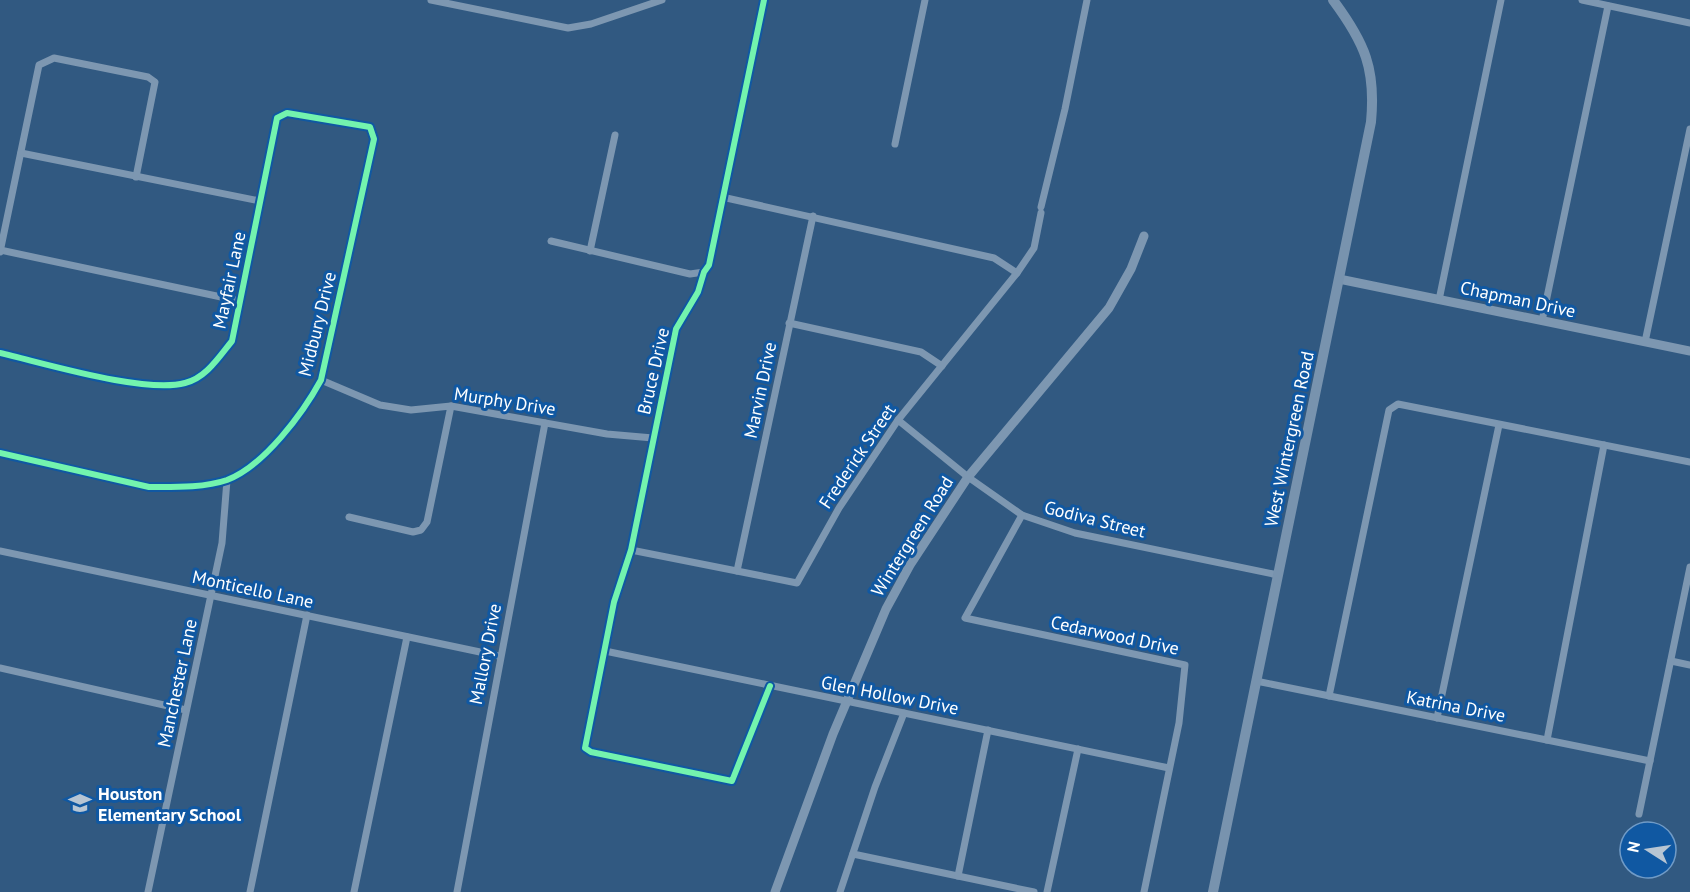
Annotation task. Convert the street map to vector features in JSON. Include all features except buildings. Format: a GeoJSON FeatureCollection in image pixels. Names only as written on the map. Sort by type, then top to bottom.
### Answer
{"type":"FeatureCollection","features":[{"type":"Feature","properties":{"kind":"main road","name":"West Wintergreen Road"},"geometry":{"type":"LineString","coordinates":[[1213,892],[1371,123],[1374,93],[1370,67],[1361,41],[1333,0]]}},
{"type":"Feature","properties":{"kind":"street"},"geometry":{"type":"LineString","coordinates":[[431,0],[568,28],[591,24],[662,0]]}},
{"type":"Feature","properties":{"kind":"street","name":"Bruce Drive"},"geometry":{"type":"LineString","coordinates":[[764,0],[709,265],[704,272],[698,292],[676,329],[631,550],[621,577],[585,748],[591,752],[732,781],[770,686]]}},
{"type":"Feature","properties":{"kind":"street"},"geometry":{"type":"LineString","coordinates":[[895,144],[925,0]]}},
{"type":"Feature","properties":{"kind":"street","name":"Frederick Street"},"geometry":{"type":"LineString","coordinates":[[631,550],[797,583],[839,508],[898,420],[1017,273],[1034,248],[1087,0]]}},
{"type":"Feature","properties":{"kind":"street"},"geometry":{"type":"LineString","coordinates":[[1439,300],[1501,0]]}},
{"type":"Feature","properties":{"kind":"street"},"geometry":{"type":"LineString","coordinates":[[1582,0],[1690,23]]}},
{"type":"Feature","properties":{"kind":"street"},"geometry":{"type":"LineString","coordinates":[[1542,321],[1608,6]]}},
{"type":"Feature","properties":{"kind":"street"},"geometry":{"type":"LineString","coordinates":[[136,177],[155,82],[148,77],[54,58],[45,60],[39,65],[0,251],[240,301]]}},
{"type":"Feature","properties":{"kind":"street","name":"Mayfair Lane"},"geometry":{"type":"LineString","coordinates":[[0,353],[155,387],[186,383],[208,370],[232,341],[277,118],[287,113],[370,127]]}},
{"type":"Feature","properties":{"kind":"street","name":"Midbury Drive"},"geometry":{"type":"LineString","coordinates":[[0,453],[149,487],[195,485],[227,480],[274,444],[304,411],[321,380],[374,139],[370,127]]}},
{"type":"Feature","properties":{"kind":"street"},"geometry":{"type":"LineString","coordinates":[[1645,342],[1690,129]]}},
{"type":"Feature","properties":{"kind":"street"},"geometry":{"type":"LineString","coordinates":[[591,251],[615,135]]}},
{"type":"Feature","properties":{"kind":"street"},"geometry":{"type":"LineString","coordinates":[[21,153],[260,201]]}},
{"type":"Feature","properties":{"kind":"street"},"geometry":{"type":"LineString","coordinates":[[722,197],[994,258],[1017,273]]}},
{"type":"Feature","properties":{"kind":"street","name":"Marvin Drive"},"geometry":{"type":"LineString","coordinates":[[737,571],[813,216]]}},
{"type":"Feature","properties":{"kind":"street","name":"Wintergreen Road"},"geometry":{"type":"LineString","coordinates":[[775,892],[796,828],[847,700],[886,609],[910,565],[968,477],[1109,308],[1131,269],[1144,236]]}},
{"type":"Feature","properties":{"kind":"street"},"geometry":{"type":"LineString","coordinates":[[551,242],[690,274],[704,272]]}},
{"type":"Feature","properties":{"kind":"street","name":"Chapman Drive"},"geometry":{"type":"LineString","coordinates":[[1339,279],[1690,351]]}},
{"type":"Feature","properties":{"kind":"street"},"geometry":{"type":"LineString","coordinates":[[789,323],[921,351],[942,366]]}},
{"type":"Feature","properties":{"kind":"street","name":"Murphy Drive"},"geometry":{"type":"LineString","coordinates":[[321,380],[380,405],[411,410],[451,406],[607,434],[653,438]]}},
{"type":"Feature","properties":{"kind":"street"},"geometry":{"type":"LineString","coordinates":[[1329,696],[1389,410],[1398,404],[1690,462]]}},
{"type":"Feature","properties":{"kind":"street"},"geometry":{"type":"LineString","coordinates":[[349,517],[413,532],[421,530],[427,522],[451,406]]}},
{"type":"Feature","properties":{"kind":"street","name":"Godiva Street"},"geometry":{"type":"LineString","coordinates":[[898,420],[968,477],[1022,515],[1075,533],[1278,575]]}},
{"type":"Feature","properties":{"kind":"street","name":"Mallory Drive"},"geometry":{"type":"LineString","coordinates":[[457,892],[499,656],[545,423]]}},
{"type":"Feature","properties":{"kind":"street"},"geometry":{"type":"LineString","coordinates":[[1437,717],[1499,424]]}},
{"type":"Feature","properties":{"kind":"street"},"geometry":{"type":"LineString","coordinates":[[1547,740],[1604,445]]}},
{"type":"Feature","properties":{"kind":"street","name":"Manchester Lane"},"geometry":{"type":"LineString","coordinates":[[148,892],[222,543],[227,480]]}},
{"type":"Feature","properties":{"kind":"street","name":"Cedarwood Drive"},"geometry":{"type":"LineString","coordinates":[[1022,515],[965,618],[1185,665],[1179,723],[1144,892]]}},
{"type":"Feature","properties":{"kind":"street","name":"Monticello Lane"},"geometry":{"type":"LineString","coordinates":[[0,551],[499,656]]}},
{"type":"Feature","properties":{"kind":"street"},"geometry":{"type":"LineString","coordinates":[[1638,813],[1690,567]]}},
{"type":"Feature","properties":{"kind":"street"},"geometry":{"type":"LineString","coordinates":[[250,892],[307,615]]}},
{"type":"Feature","properties":{"kind":"street"},"geometry":{"type":"LineString","coordinates":[[354,892],[407,637]]}},
{"type":"Feature","properties":{"kind":"street","name":"Glen Hollow Drive"},"geometry":{"type":"LineString","coordinates":[[605,651],[1169,768]]}},
{"type":"Feature","properties":{"kind":"street"},"geometry":{"type":"LineString","coordinates":[[1671,661],[1690,665]]}},
{"type":"Feature","properties":{"kind":"street"},"geometry":{"type":"LineString","coordinates":[[0,668],[186,710]]}},
{"type":"Feature","properties":{"kind":"street","name":"Katrina Drive"},"geometry":{"type":"LineString","coordinates":[[1257,681],[1650,760]]}},
{"type":"Feature","properties":{"kind":"street"},"geometry":{"type":"LineString","coordinates":[[840,892],[904,713]]}},
{"type":"Feature","properties":{"kind":"street"},"geometry":{"type":"LineString","coordinates":[[958,876],[988,730]]}},
{"type":"Feature","properties":{"kind":"street"},"geometry":{"type":"LineString","coordinates":[[1047,892],[1078,749]]}},
{"type":"Feature","properties":{"kind":"street"},"geometry":{"type":"LineString","coordinates":[[853,854],[1034,892]]}},
{"type":"Feature","properties":{"kind":"cycle path"},"geometry":{"type":"LineString","coordinates":[[764,0],[709,265],[704,272],[698,292],[676,329],[631,550],[614,602],[585,748],[591,752],[732,781],[770,686]]}},
{"type":"Feature","properties":{"kind":"cycle path"},"geometry":{"type":"LineString","coordinates":[[0,353],[120,381],[167,385],[185,383],[199,377],[212,366],[232,341],[277,118],[287,113],[370,127],[374,139],[321,380],[293,422],[255,463],[241,473],[218,483],[149,487],[0,453]]}},
{"type":"Feature","properties":{"kind":"place","name":"Houston Elementary School"},"geometry":{"type":"Point","coordinates":[80,803]}}]}
